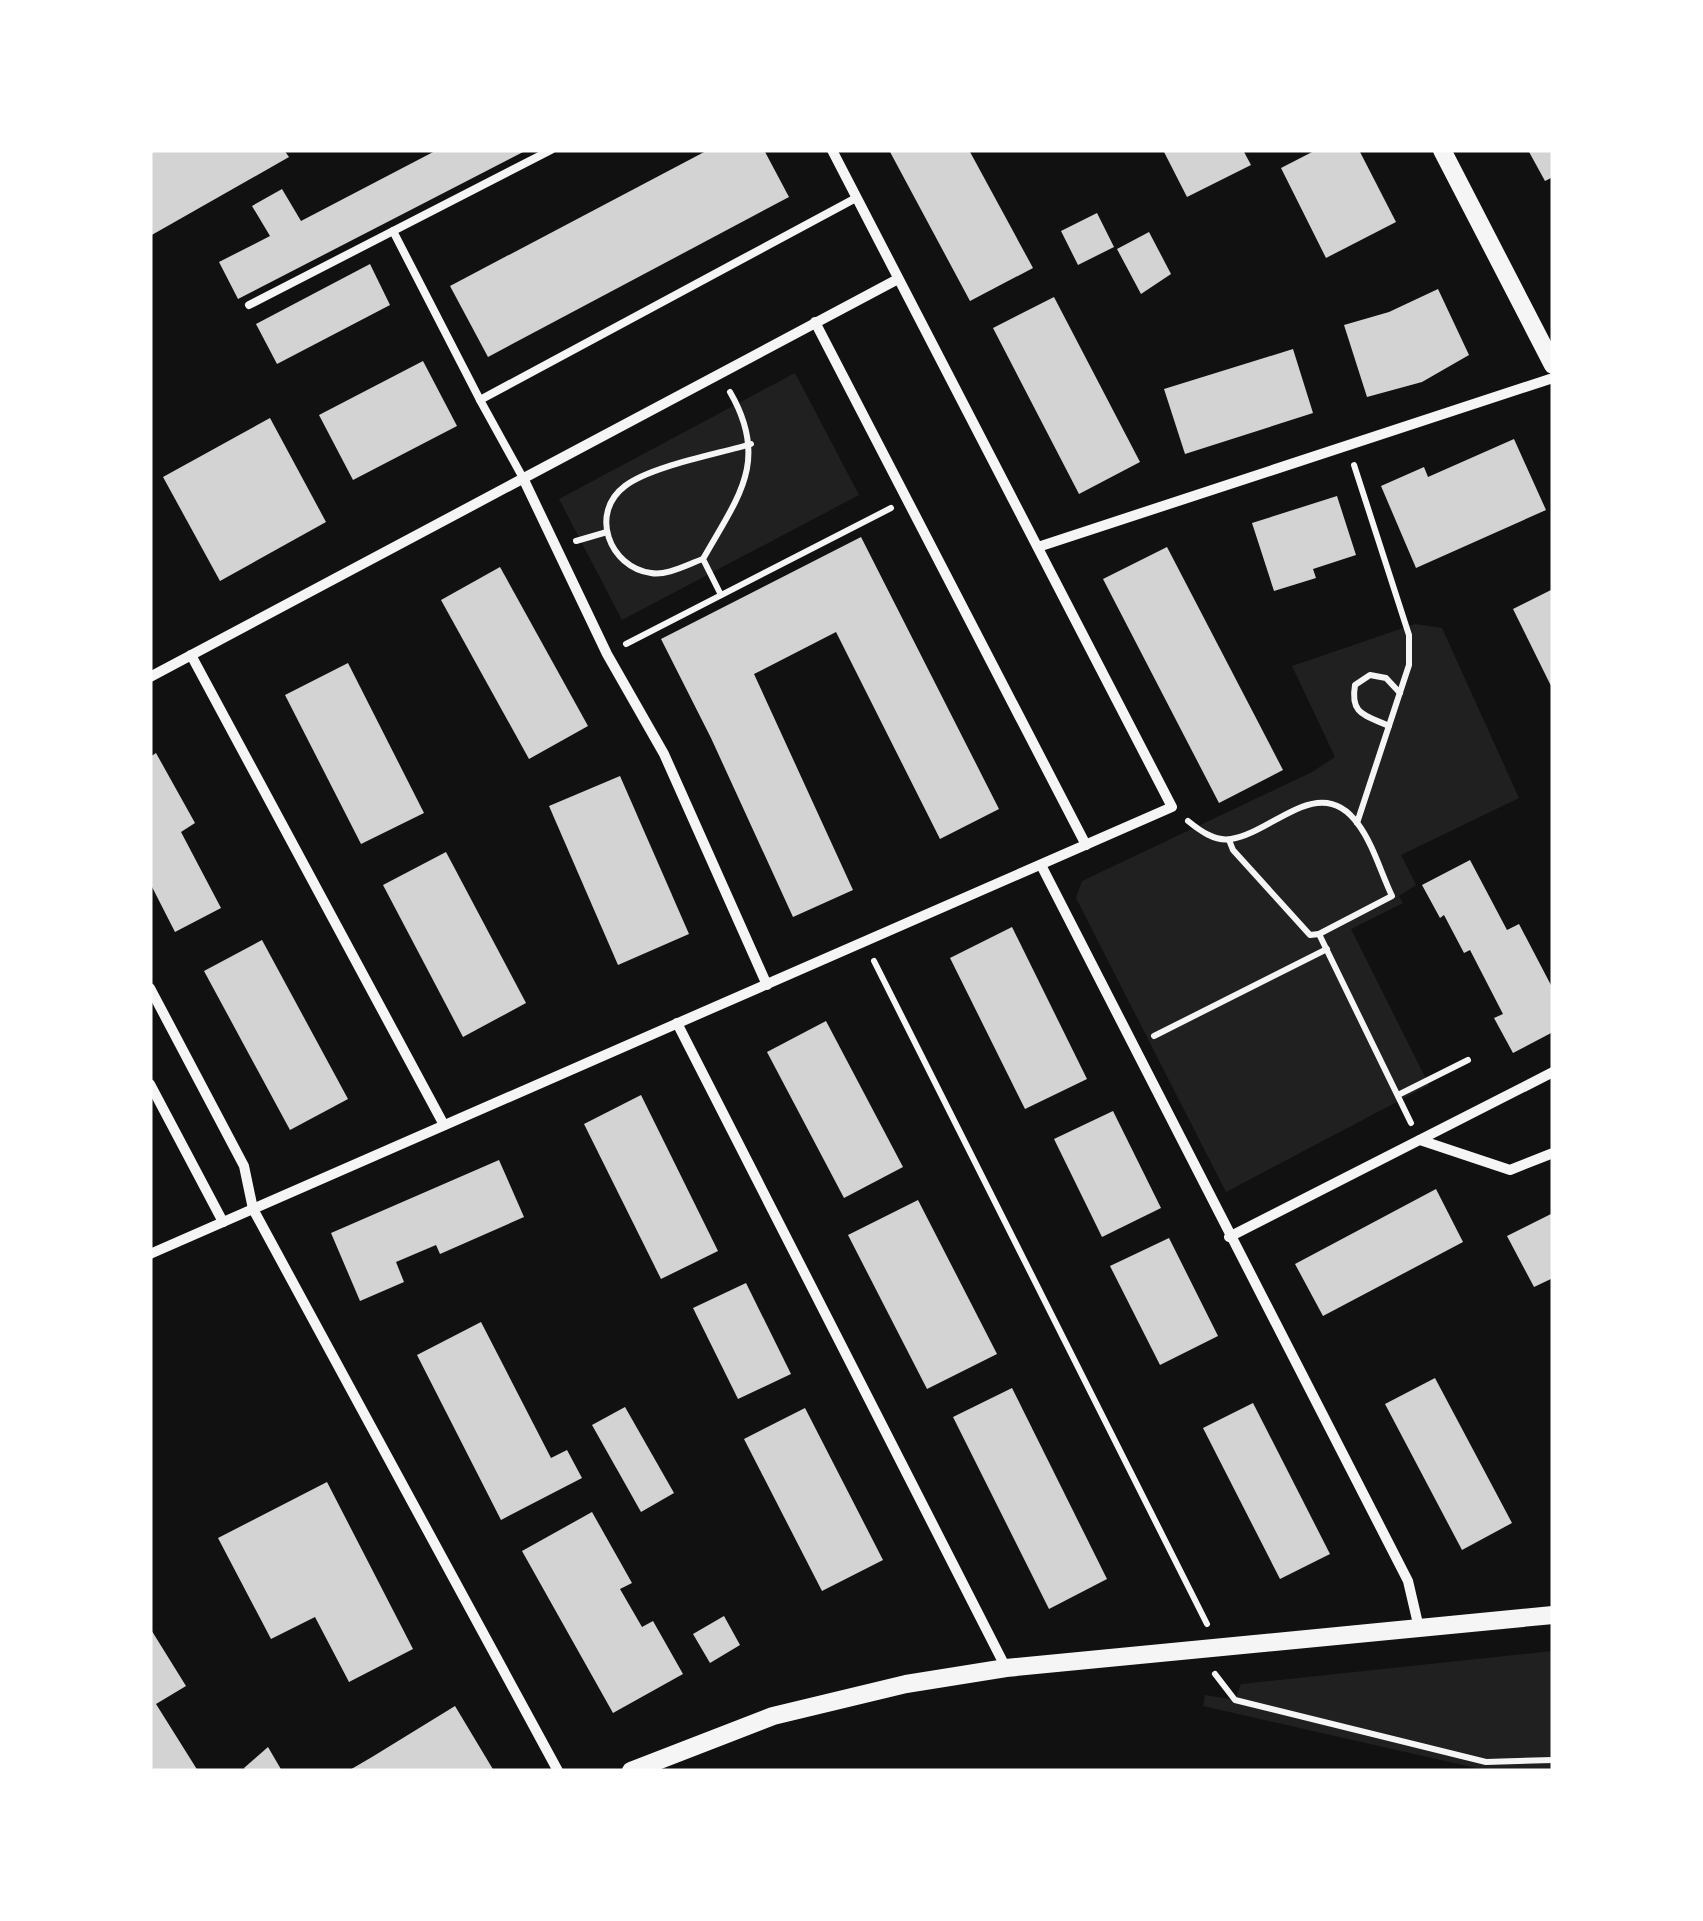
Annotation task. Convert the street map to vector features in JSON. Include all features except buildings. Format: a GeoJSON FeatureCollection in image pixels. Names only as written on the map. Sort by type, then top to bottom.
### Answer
{"type":"FeatureCollection","features":[{"type":"Feature","properties":{"kind":"street"},"geometry":{"type":"LineString","coordinates":[[150,1254],[1172,807],[832,150]]}},
{"type":"Feature","properties":{"kind":"street"},"geometry":{"type":"LineString","coordinates":[[1442,150],[1553,365]]}},
{"type":"Feature","properties":{"kind":"street"},"geometry":{"type":"LineString","coordinates":[[150,677],[898,278]]}},
{"type":"Feature","properties":{"kind":"street"},"geometry":{"type":"LineString","coordinates":[[815,322],[1086,845]]}},
{"type":"Feature","properties":{"kind":"street"},"geometry":{"type":"LineString","coordinates":[[1038,547],[1553,378]]}},
{"type":"Feature","properties":{"kind":"street"},"geometry":{"type":"LineString","coordinates":[[523,478],[607,654],[664,754],[766,985]]}},
{"type":"Feature","properties":{"kind":"street"},"geometry":{"type":"LineString","coordinates":[[191,655],[444,1126]]}},
{"type":"Feature","properties":{"kind":"street"},"geometry":{"type":"LineString","coordinates":[[1041,865],[1408,1581],[1419,1628]]}},
{"type":"Feature","properties":{"kind":"street"},"geometry":{"type":"LineString","coordinates":[[150,988],[244,1166],[253,1208],[558,1771]]}},
{"type":"Feature","properties":{"kind":"street"},"geometry":{"type":"LineString","coordinates":[[678,1022],[1006,1668]]}},
{"type":"Feature","properties":{"kind":"street"},"geometry":{"type":"LineString","coordinates":[[1229,1236],[1553,1072]]}},
{"type":"Feature","properties":{"kind":"street"},"geometry":{"type":"LineString","coordinates":[[150,1084],[222,1222]]}},
{"type":"Feature","properties":{"kind":"street"},"geometry":{"type":"LineString","coordinates":[[1420,1140],[1510,1170],[1553,1153]]}},
{"type":"Feature","properties":{"kind":"street"},"geometry":{"type":"LineString","coordinates":[[631,1771],[773,1716],[906,1684],[1006,1668],[1553,1615]]}},
{"type":"Feature","properties":{"kind":"lane"},"geometry":{"type":"LineString","coordinates":[[249,306],[551,150]]}},
{"type":"Feature","properties":{"kind":"lane"},"geometry":{"type":"LineString","coordinates":[[480,400],[856,198]]}},
{"type":"Feature","properties":{"kind":"lane"},"geometry":{"type":"LineString","coordinates":[[393,231],[523,478]]}},
{"type":"Feature","properties":{"kind":"path"},"geometry":{"type":"LineString","coordinates":[[720,374],[747,422],[751,444],[748,472],[704,559],[657,574],[634,570],[617,556],[607,532],[611,502],[624,486],[649,473],[751,444]]}},
{"type":"Feature","properties":{"kind":"path"},"geometry":{"type":"LineString","coordinates":[[1348,445],[1408,636],[1409,666],[1358,822]]}},
{"type":"Feature","properties":{"kind":"path"},"geometry":{"type":"LineString","coordinates":[[607,654],[907,500]]}},
{"type":"Feature","properties":{"kind":"path"},"geometry":{"type":"LineString","coordinates":[[704,559],[722,595]]}},
{"type":"Feature","properties":{"kind":"path"},"geometry":{"type":"LineString","coordinates":[[1390,726],[1359,712],[1352,701],[1355,685],[1370,675],[1386,678],[1400,692]]}},
{"type":"Feature","properties":{"kind":"path"},"geometry":{"type":"LineString","coordinates":[[1172,807],[1202,833],[1229,840],[1316,802],[1332,803],[1358,822],[1392,896],[1310,935],[1233,850],[1229,840]]}},
{"type":"Feature","properties":{"kind":"path"},"geometry":{"type":"LineString","coordinates":[[1319,934],[1420,1140]]}},
{"type":"Feature","properties":{"kind":"path"},"geometry":{"type":"LineString","coordinates":[[865,942],[1219,1648]]}},
{"type":"Feature","properties":{"kind":"path"},"geometry":{"type":"LineString","coordinates":[[1133,1047],[1327,949]]}},
{"type":"Feature","properties":{"kind":"path"},"geometry":{"type":"LineString","coordinates":[[1398,1095],[1468,1060]]}},
{"type":"Feature","properties":{"kind":"path"},"geometry":{"type":"LineString","coordinates":[[1196,1650],[1235,1700],[1486,1762],[1553,1760]]}},
{"type":"Feature","properties":{"kind":"shaded area"},"geometry":{"type":"Polygon","coordinates":[[[795,373],[859,495],[622,620],[559,499],[795,373]]]}},
{"type":"Feature","properties":{"kind":"shaded area"},"geometry":{"type":"Polygon","coordinates":[[[1415,624],[1442,628],[1519,798],[1401,855],[1416,885],[1399,896],[1403,903],[1351,929],[1429,1085],[1226,1192],[1076,898],[1082,881],[1312,772],[1335,757],[1292,666],[1415,624]]]}},
{"type":"Feature","properties":{"kind":"shaded area"},"geometry":{"type":"Polygon","coordinates":[[[1553,1651],[1553,1771],[1489,1771],[1203,1706],[1205,1695],[1235,1700],[1241,1684],[1553,1651]]]}}]}
